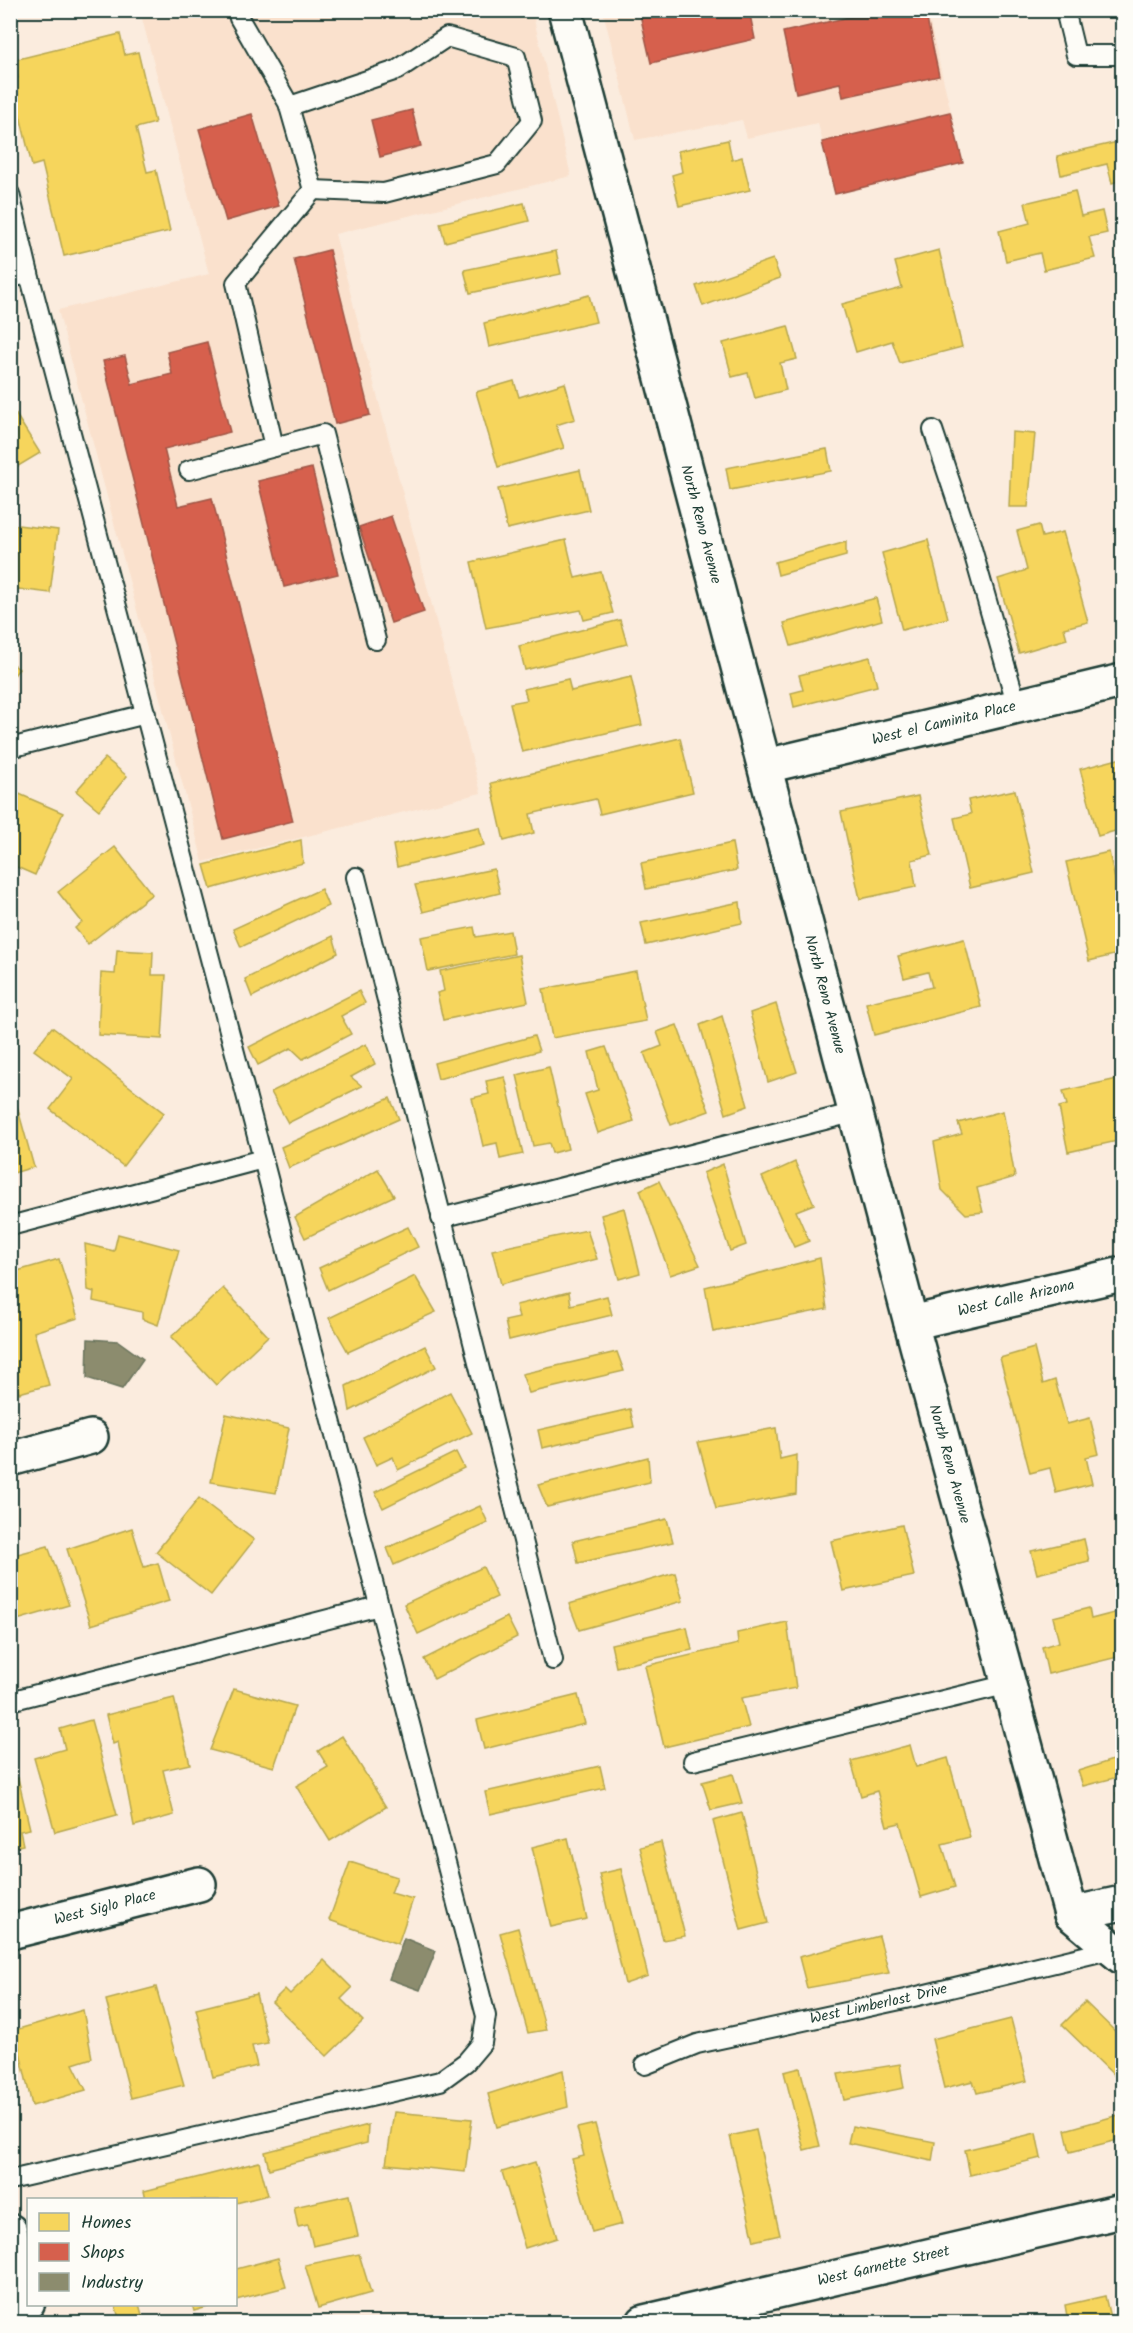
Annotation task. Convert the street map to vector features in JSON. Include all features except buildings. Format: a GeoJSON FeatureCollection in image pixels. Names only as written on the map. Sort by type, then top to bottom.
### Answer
{"type":"FeatureCollection","features":[{"type":"Feature","properties":{"kind":"street","name":"North Reno Avenue"},"geometry":{"type":"LineString","coordinates":[[565,10],[911,1323],[1071,1914]]}},
{"type":"Feature","properties":{"kind":"street","name":"West el Caminita Place"},"geometry":{"type":"LineString","coordinates":[[766,766],[1122,681]]}},
{"type":"Feature","properties":{"kind":"street","name":"West Calle Arizona"},"geometry":{"type":"LineString","coordinates":[[911,1323],[1122,1274]]}},
{"type":"Feature","properties":{"kind":"street"},"geometry":{"type":"LineString","coordinates":[[10,1459],[91,1437]]}},
{"type":"Feature","properties":{"kind":"street","name":"West Siglo Place"},"geometry":{"type":"LineString","coordinates":[[10,1932],[200,1884]]}},
{"type":"Feature","properties":{"kind":"street"},"geometry":{"type":"LineString","coordinates":[[1071,1914],[1122,1903]]}},
{"type":"Feature","properties":{"kind":"street"},"geometry":{"type":"LineString","coordinates":[[1071,1914],[1118,1953]]}},
{"type":"Feature","properties":{"kind":"street","name":"West Garnette Street"},"geometry":{"type":"LineString","coordinates":[[644,2322],[1122,2211]]}},
{"type":"Feature","properties":{"kind":"street"},"geometry":{"type":"LineString","coordinates":[[10,2231],[27,2295]]}},
{"type":"Feature","properties":{"kind":"street"},"geometry":{"type":"LineString","coordinates":[[30,2306],[34,2322]]}},
{"type":"Feature","properties":{"kind":"lane"},"geometry":{"type":"LineString","coordinates":[[237,10],[239,18],[290,106],[313,190]]}},
{"type":"Feature","properties":{"kind":"lane"},"geometry":{"type":"LineString","coordinates":[[1065,10],[1076,55],[1122,55]]}},
{"type":"Feature","properties":{"kind":"lane"},"geometry":{"type":"LineString","coordinates":[[290,106],[397,70],[447,37],[516,57],[532,121],[497,164],[384,193],[313,190]]}},
{"type":"Feature","properties":{"kind":"lane"},"geometry":{"type":"LineString","coordinates":[[274,447],[236,283],[313,190]]}},
{"type":"Feature","properties":{"kind":"lane"},"geometry":{"type":"LineString","coordinates":[[10,194],[264,1159],[486,2016],[482,2043],[466,2062],[440,2081],[10,2180]]}},
{"type":"Feature","properties":{"kind":"lane"},"geometry":{"type":"LineString","coordinates":[[10,278],[30,274]]}},
{"type":"Feature","properties":{"kind":"lane"},"geometry":{"type":"LineString","coordinates":[[933,430],[969,538],[1017,706]]}},
{"type":"Feature","properties":{"kind":"lane"},"geometry":{"type":"LineString","coordinates":[[189,470],[323,434],[376,640]]}},
{"type":"Feature","properties":{"kind":"lane"},"geometry":{"type":"LineString","coordinates":[[10,748],[146,714]]}},
{"type":"Feature","properties":{"kind":"lane"},"geometry":{"type":"LineString","coordinates":[[356,877],[553,1660]]}},
{"type":"Feature","properties":{"kind":"lane"},"geometry":{"type":"LineString","coordinates":[[441,1218],[856,1112]]}},
{"type":"Feature","properties":{"kind":"lane"},"geometry":{"type":"LineString","coordinates":[[10,1226],[264,1159]]}},
{"type":"Feature","properties":{"kind":"lane"},"geometry":{"type":"LineString","coordinates":[[10,1701],[379,1606]]}},
{"type":"Feature","properties":{"kind":"lane"},"geometry":{"type":"LineString","coordinates":[[693,1761],[1009,1684]]}},
{"type":"Feature","properties":{"kind":"lane","name":"West Limberlost Drive"},"geometry":{"type":"LineString","coordinates":[[645,2065],[696,2044],[1118,1953]]}},
{"type":"Feature","properties":{"kind":"shaded area"},"geometry":{"type":"Polygon","coordinates":[[[140,11],[532,11],[571,176],[335,234],[481,793],[203,862],[58,310],[209,274],[140,11]]]}},
{"type":"Feature","properties":{"kind":"shaded area"},"geometry":{"type":"Polygon","coordinates":[[[603,11],[927,11],[963,163],[835,194],[818,123],[747,138],[742,120],[635,140],[603,11]]]}}]}
